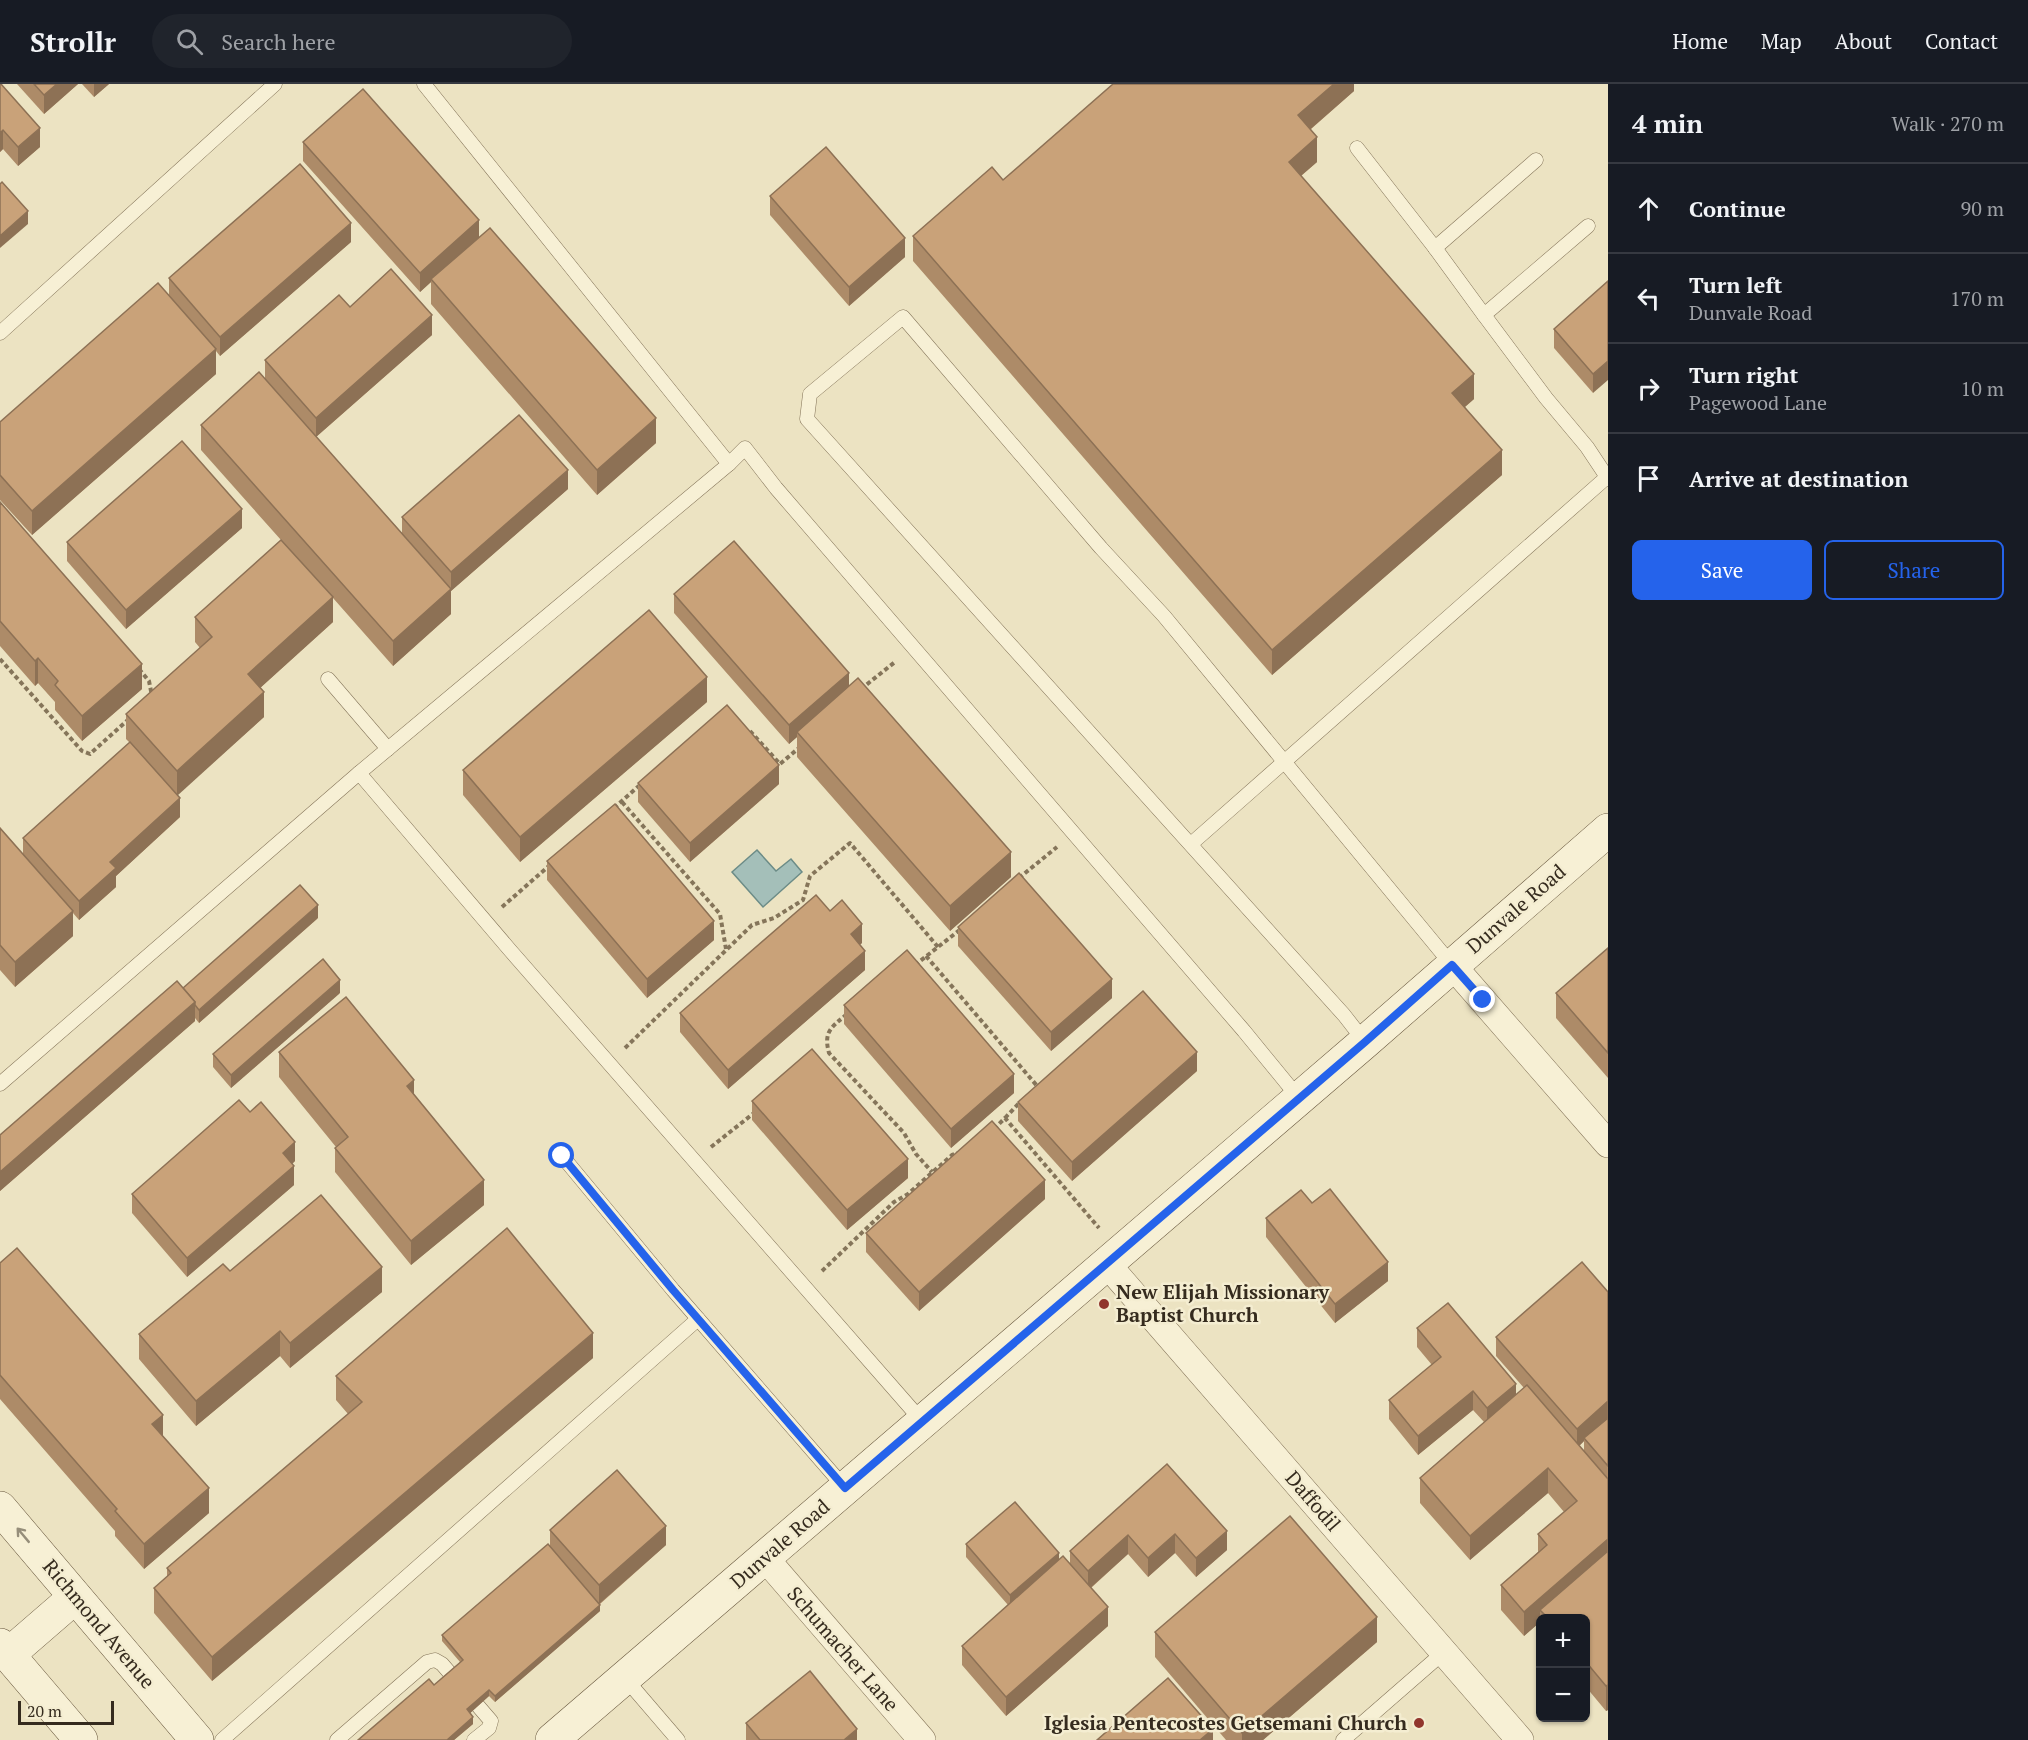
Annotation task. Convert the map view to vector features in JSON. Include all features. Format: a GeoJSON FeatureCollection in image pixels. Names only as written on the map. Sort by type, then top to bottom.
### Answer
{"type":"FeatureCollection","features":[{"type":"Feature","properties":{"kind":"street","name":"Dunvale Road"},"geometry":{"type":"LineString","coordinates":[[552,1740],[1365,1042],[1608,830]]}},
{"type":"Feature","properties":{"kind":"street"},"geometry":{"type":"LineString","coordinates":[[1452,965],[1608,1144]]}},
{"type":"Feature","properties":{"kind":"street","name":"Daffodil"},"geometry":{"type":"LineString","coordinates":[[1112,1257],[1520,1740]]}},
{"type":"Feature","properties":{"kind":"street","name":"Richmond Avenue"},"geometry":{"type":"LineString","coordinates":[[0,1508],[197,1740]]}},
{"type":"Feature","properties":{"kind":"street","name":"Schumacher Lane"},"geometry":{"type":"LineString","coordinates":[[764,1557],[922,1740]]}},
{"type":"Feature","properties":{"kind":"street"},"geometry":{"type":"LineString","coordinates":[[71,1733],[3,1653],[75,1597]]}},
{"type":"Feature","properties":{"kind":"lane"},"geometry":{"type":"LineString","coordinates":[[0,333],[275,84]]}},
{"type":"Feature","properties":{"kind":"lane"},"geometry":{"type":"LineString","coordinates":[[424,84],[729,464]]}},
{"type":"Feature","properties":{"kind":"lane"},"geometry":{"type":"LineString","coordinates":[[1191,844],[1607,478],[1587,447],[1546,398],[1435,248],[1357,148]]}},
{"type":"Feature","properties":{"kind":"lane"},"geometry":{"type":"LineString","coordinates":[[1435,248],[1536,160]]}},
{"type":"Feature","properties":{"kind":"lane"},"geometry":{"type":"LineString","coordinates":[[1484,315],[1588,226]]}},
{"type":"Feature","properties":{"kind":"lane"},"geometry":{"type":"LineString","coordinates":[[1365,1042],[1344,1015],[807,418],[810,394],[903,317],[1101,549],[1164,616],[1452,965]]}},
{"type":"Feature","properties":{"kind":"lane"},"geometry":{"type":"LineString","coordinates":[[0,1084],[359,773],[729,464],[745,448],[776,488],[1244,1031],[1298,1098]]}},
{"type":"Feature","properties":{"kind":"lane"},"geometry":{"type":"LineString","coordinates":[[328,679],[388,749]]}},
{"type":"Feature","properties":{"kind":"lane"},"geometry":{"type":"LineString","coordinates":[[359,773],[486,922],[922,1421]]}},
{"type":"Feature","properties":{"kind":"lane"},"geometry":{"type":"LineString","coordinates":[[562,1156],[698,1319],[845,1488]]}},
{"type":"Feature","properties":{"kind":"lane"},"geometry":{"type":"LineString","coordinates":[[222,1740],[698,1319]]}},
{"type":"Feature","properties":{"kind":"lane"},"geometry":{"type":"LineString","coordinates":[[1343,1740],[1444,1652]]}},
{"type":"Feature","properties":{"kind":"lane"},"geometry":{"type":"LineString","coordinates":[[338,1740],[386,1704],[427,1662],[435,1660],[442,1664],[491,1721],[489,1728],[474,1740]]}},
{"type":"Feature","properties":{"kind":"lane"},"geometry":{"type":"LineString","coordinates":[[624,1677],[678,1740]]}},
{"type":"Feature","properties":{"kind":"lane"},"geometry":{"type":"LineString","coordinates":[[350,1729],[360,1740]]}},
{"type":"Feature","properties":{"kind":"path"},"geometry":{"type":"LineString","coordinates":[[861,690],[913,647]]}},
{"type":"Feature","properties":{"kind":"path"},"geometry":{"type":"LineString","coordinates":[[0,659],[82,752],[90,754],[131,718]]}},
{"type":"Feature","properties":{"kind":"path"},"geometry":{"type":"LineString","coordinates":[[134,663],[149,681],[153,695],[147,703]]}},
{"type":"Feature","properties":{"kind":"path"},"geometry":{"type":"LineString","coordinates":[[743,724],[780,764],[804,743]]}},
{"type":"Feature","properties":{"kind":"path"},"geometry":{"type":"LineString","coordinates":[[613,810],[646,780]]}},
{"type":"Feature","properties":{"kind":"path"},"geometry":{"type":"LineString","coordinates":[[622,802],[720,914],[726,950]]}},
{"type":"Feature","properties":{"kind":"path"},"geometry":{"type":"LineString","coordinates":[[1011,884],[1073,833]]}},
{"type":"Feature","properties":{"kind":"path"},"geometry":{"type":"LineString","coordinates":[[610,1063],[752,925],[774,918],[803,900],[810,876],[850,843],[939,947]]}},
{"type":"Feature","properties":{"kind":"path"},"geometry":{"type":"LineString","coordinates":[[486,922],[552,863]]}},
{"type":"Feature","properties":{"kind":"path"},"geometry":{"type":"LineString","coordinates":[[912,967],[963,927]]}},
{"type":"Feature","properties":{"kind":"path"},"geometry":{"type":"LineString","coordinates":[[926,956],[1039,1086],[1030,1094]]}},
{"type":"Feature","properties":{"kind":"path"},"geometry":{"type":"LineString","coordinates":[[854,1008],[830,1029],[826,1040],[829,1053],[904,1133],[916,1154],[932,1172]]}},
{"type":"Feature","properties":{"kind":"path"},"geometry":{"type":"LineString","coordinates":[[820,1060],[829,1053]]}},
{"type":"Feature","properties":{"kind":"path"},"geometry":{"type":"LineString","coordinates":[[991,1132],[1021,1101]]}},
{"type":"Feature","properties":{"kind":"path"},"geometry":{"type":"LineString","coordinates":[[694,1161],[757,1111]]}},
{"type":"Feature","properties":{"kind":"path"},"geometry":{"type":"LineString","coordinates":[[1005,1118],[1112,1257]]}},
{"type":"Feature","properties":{"kind":"path"},"geometry":{"type":"LineString","coordinates":[[805,1288],[894,1202],[908,1194],[952,1155],[967,1150]]}},
{"type":"Feature","properties":{"kind":"water"},"geometry":{"type":"Polygon","coordinates":[[[757,850],[776,871],[791,859],[802,872],[763,907],[732,872],[757,850]]]}},
{"type":"Feature","properties":{"kind":"building"},"geometry":{"type":"Polygon","coordinates":[[[0,84],[40,128],[18,147],[3,130],[0,133],[0,84]]]}},
{"type":"Feature","properties":{"kind":"building"},"geometry":{"type":"Polygon","coordinates":[[[34,84],[57,84],[44,95],[34,84]]]}},
{"type":"Feature","properties":{"kind":"building"},"geometry":{"type":"Polygon","coordinates":[[[1113,84],[1334,84],[1298,115],[1317,137],[1289,162],[1474,374],[1452,393],[1502,450],[1272,650],[913,236],[992,167],[1003,180],[1113,84]]]}},
{"type":"Feature","properties":{"kind":"building"},"geometry":{"type":"Polygon","coordinates":[[[363,89],[479,220],[420,273],[303,142],[363,89]]]}},
{"type":"Feature","properties":{"kind":"building"},"geometry":{"type":"Polygon","coordinates":[[[826,147],[905,238],[849,287],[770,196],[826,147]]]}},
{"type":"Feature","properties":{"kind":"building"},"geometry":{"type":"Polygon","coordinates":[[[300,164],[351,223],[220,337],[169,278],[300,164]]]}},
{"type":"Feature","properties":{"kind":"building"},"geometry":{"type":"Polygon","coordinates":[[[2,182],[28,211],[0,236],[0,184],[2,182]]]}},
{"type":"Feature","properties":{"kind":"building"},"geometry":{"type":"Polygon","coordinates":[[[490,228],[656,418],[597,470],[431,279],[490,228]]]}},
{"type":"Feature","properties":{"kind":"building"},"geometry":{"type":"Polygon","coordinates":[[[391,269],[432,315],[316,418],[265,360],[339,295],[350,307],[391,269]]]}},
{"type":"Feature","properties":{"kind":"building"},"geometry":{"type":"Polygon","coordinates":[[[1608,281],[1608,361],[1593,374],[1554,329],[1608,281]]]}},
{"type":"Feature","properties":{"kind":"building"},"geometry":{"type":"Polygon","coordinates":[[[158,283],[216,349],[32,511],[0,475],[0,422],[158,283]]]}},
{"type":"Feature","properties":{"kind":"building"},"geometry":{"type":"Polygon","coordinates":[[[259,372],[451,589],[393,641],[201,425],[259,372]]]}},
{"type":"Feature","properties":{"kind":"building"},"geometry":{"type":"Polygon","coordinates":[[[519,415],[568,470],[451,572],[402,517],[519,415]]]}},
{"type":"Feature","properties":{"kind":"building"},"geometry":{"type":"Polygon","coordinates":[[[182,441],[242,509],[126,610],[67,542],[182,441]]]}},
{"type":"Feature","properties":{"kind":"building"},"geometry":{"type":"Polygon","coordinates":[[[0,502],[142,664],[82,716],[55,685],[58,681],[38,658],[35,661],[0,621],[0,502]]]}},
{"type":"Feature","properties":{"kind":"building"},"geometry":{"type":"Polygon","coordinates":[[[281,540],[333,597],[248,674],[264,692],[177,771],[126,714],[212,637],[195,617],[281,540]]]}},
{"type":"Feature","properties":{"kind":"building"},"geometry":{"type":"Polygon","coordinates":[[[734,541],[849,673],[789,725],[674,594],[734,541]]]}},
{"type":"Feature","properties":{"kind":"building"},"geometry":{"type":"Polygon","coordinates":[[[649,610],[707,677],[520,837],[463,770],[649,610]]]}},
{"type":"Feature","properties":{"kind":"building"},"geometry":{"type":"Polygon","coordinates":[[[858,678],[1011,852],[950,906],[797,732],[858,678]]]}},
{"type":"Feature","properties":{"kind":"building"},"geometry":{"type":"Polygon","coordinates":[[[727,705],[779,765],[690,843],[638,783],[727,705]]]}},
{"type":"Feature","properties":{"kind":"building"},"geometry":{"type":"Polygon","coordinates":[[[130,742],[180,798],[110,862],[116,868],[79,901],[23,838],[130,742]]]}},
{"type":"Feature","properties":{"kind":"building"},"geometry":{"type":"Polygon","coordinates":[[[615,804],[714,921],[647,979],[547,861],[615,804]]]}},
{"type":"Feature","properties":{"kind":"building"},"geometry":{"type":"Polygon","coordinates":[[[0,828],[73,911],[15,962],[0,945],[0,828]]]}},
{"type":"Feature","properties":{"kind":"building"},"geometry":{"type":"Polygon","coordinates":[[[1019,873],[1112,979],[1051,1032],[958,927],[1019,873]]]}},
{"type":"Feature","properties":{"kind":"building"},"geometry":{"type":"Polygon","coordinates":[[[300,885],[318,905],[199,1010],[183,988],[300,885]]]}},
{"type":"Feature","properties":{"kind":"building"},"geometry":{"type":"Polygon","coordinates":[[[816,895],[830,911],[842,900],[862,924],[851,934],[865,951],[728,1070],[680,1013],[816,895]]]}},
{"type":"Feature","properties":{"kind":"building"},"geometry":{"type":"Polygon","coordinates":[[[1608,948],[1608,1053],[1556,993],[1608,948]]]}},
{"type":"Feature","properties":{"kind":"building"},"geometry":{"type":"Polygon","coordinates":[[[907,950],[1014,1074],[951,1129],[844,1005],[907,950]]]}},
{"type":"Feature","properties":{"kind":"building"},"geometry":{"type":"Polygon","coordinates":[[[323,959],[340,980],[231,1075],[213,1054],[323,959]]]}},
{"type":"Feature","properties":{"kind":"building"},"geometry":{"type":"Polygon","coordinates":[[[177,981],[195,1002],[0,1172],[0,1135],[177,981]]]}},
{"type":"Feature","properties":{"kind":"building"},"geometry":{"type":"Polygon","coordinates":[[[1143,991],[1197,1052],[1072,1162],[1018,1102],[1143,991]]]}},
{"type":"Feature","properties":{"kind":"building"},"geometry":{"type":"Polygon","coordinates":[[[346,997],[414,1080],[407,1086],[484,1180],[411,1241],[335,1148],[348,1137],[279,1052],[346,997]]]}},
{"type":"Feature","properties":{"kind":"building"},"geometry":{"type":"Polygon","coordinates":[[[812,1049],[908,1159],[847,1210],[752,1101],[812,1049]]]}},
{"type":"Feature","properties":{"kind":"building"},"geometry":{"type":"Polygon","coordinates":[[[239,1100],[250,1112],[261,1102],[295,1142],[283,1153],[294,1166],[187,1258],[132,1194],[239,1100]]]}},
{"type":"Feature","properties":{"kind":"building"},"geometry":{"type":"Polygon","coordinates":[[[992,1121],[1045,1180],[919,1292],[866,1233],[992,1121]]]}},
{"type":"Feature","properties":{"kind":"building"},"geometry":{"type":"Polygon","coordinates":[[[1330,1189],[1388,1262],[1335,1304],[1266,1218],[1301,1190],[1312,1203],[1330,1189]]]}},
{"type":"Feature","properties":{"kind":"building"},"geometry":{"type":"Polygon","coordinates":[[[321,1195],[382,1267],[290,1343],[280,1331],[196,1401],[139,1334],[223,1264],[230,1271],[321,1195]]]}},
{"type":"Feature","properties":{"kind":"building"},"geometry":{"type":"Polygon","coordinates":[[[507,1228],[593,1333],[212,1657],[154,1588],[171,1573],[167,1568],[362,1402],[336,1376],[507,1228]]]}},
{"type":"Feature","properties":{"kind":"building"},"geometry":{"type":"Polygon","coordinates":[[[17,1248],[163,1415],[152,1424],[209,1488],[144,1544],[115,1511],[117,1509],[0,1375],[0,1263],[17,1248]]]}},
{"type":"Feature","properties":{"kind":"building"},"geometry":{"type":"Polygon","coordinates":[[[1582,1262],[1608,1292],[1608,1401],[1577,1429],[1496,1337],[1582,1262]]]}},
{"type":"Feature","properties":{"kind":"building"},"geometry":{"type":"Polygon","coordinates":[[[1448,1303],[1516,1384],[1487,1408],[1473,1391],[1418,1436],[1389,1400],[1441,1357],[1417,1328],[1448,1303]]]}},
{"type":"Feature","properties":{"kind":"building"},"geometry":{"type":"Polygon","coordinates":[[[1527,1385],[1608,1479],[1608,1539],[1524,1612],[1501,1585],[1547,1545],[1538,1534],[1577,1501],[1548,1468],[1470,1536],[1420,1478],[1527,1385]]]}},
{"type":"Feature","properties":{"kind":"building"},"geometry":{"type":"Polygon","coordinates":[[[1608,1418],[1608,1466],[1584,1438],[1608,1418]]]}},
{"type":"Feature","properties":{"kind":"building"},"geometry":{"type":"Polygon","coordinates":[[[1167,1464],[1227,1531],[1196,1558],[1175,1534],[1148,1558],[1128,1535],[1088,1571],[1070,1551],[1167,1464]]]}},
{"type":"Feature","properties":{"kind":"building"},"geometry":{"type":"Polygon","coordinates":[[[617,1470],[666,1526],[599,1585],[550,1530],[617,1470]]]}},
{"type":"Feature","properties":{"kind":"building"},"geometry":{"type":"Polygon","coordinates":[[[1015,1502],[1059,1553],[1010,1595],[966,1544],[1015,1502]]]}},
{"type":"Feature","properties":{"kind":"building"},"geometry":{"type":"Polygon","coordinates":[[[1290,1516],[1377,1617],[1242,1733],[1155,1632],[1290,1516]]]}},
{"type":"Feature","properties":{"kind":"building"},"geometry":{"type":"Polygon","coordinates":[[[548,1544],[600,1605],[495,1696],[489,1690],[467,1709],[473,1717],[447,1740],[358,1740],[429,1679],[434,1685],[463,1660],[442,1635],[548,1544]]]}},
{"type":"Feature","properties":{"kind":"building"},"geometry":{"type":"Polygon","coordinates":[[[1608,1551],[1608,1685],[1606,1686],[1590,1667],[1590,1614],[1544,1614],[1540,1610],[1608,1551]]]}},
{"type":"Feature","properties":{"kind":"building"},"geometry":{"type":"Polygon","coordinates":[[[1063,1556],[1108,1607],[1006,1697],[962,1646],[1063,1556]]]}},
{"type":"Feature","properties":{"kind":"building"},"geometry":{"type":"Polygon","coordinates":[[[810,1671],[857,1729],[844,1740],[760,1740],[746,1723],[810,1671]]]}},
{"type":"Feature","properties":{"kind":"building"},"geometry":{"type":"Polygon","coordinates":[[[1168,1678],[1213,1729],[1200,1740],[1097,1740],[1168,1678]]]}},
{"type":"Feature","properties":{"kind":"place","name":"New Elijah Missionary Baptist Church"},"geometry":{"type":"Point","coordinates":[1104,1304]}},
{"type":"Feature","properties":{"kind":"place","name":"Iglesia Pentecostes Getsemani Church"},"geometry":{"type":"Point","coordinates":[1419,1723]}},
{"type":"Feature","properties":{"kind":"route"},"geometry":{"type":"LineString","coordinates":[[562,1156],[673,1290],[845,1488],[1452,965],[1483,1000]]}}]}
